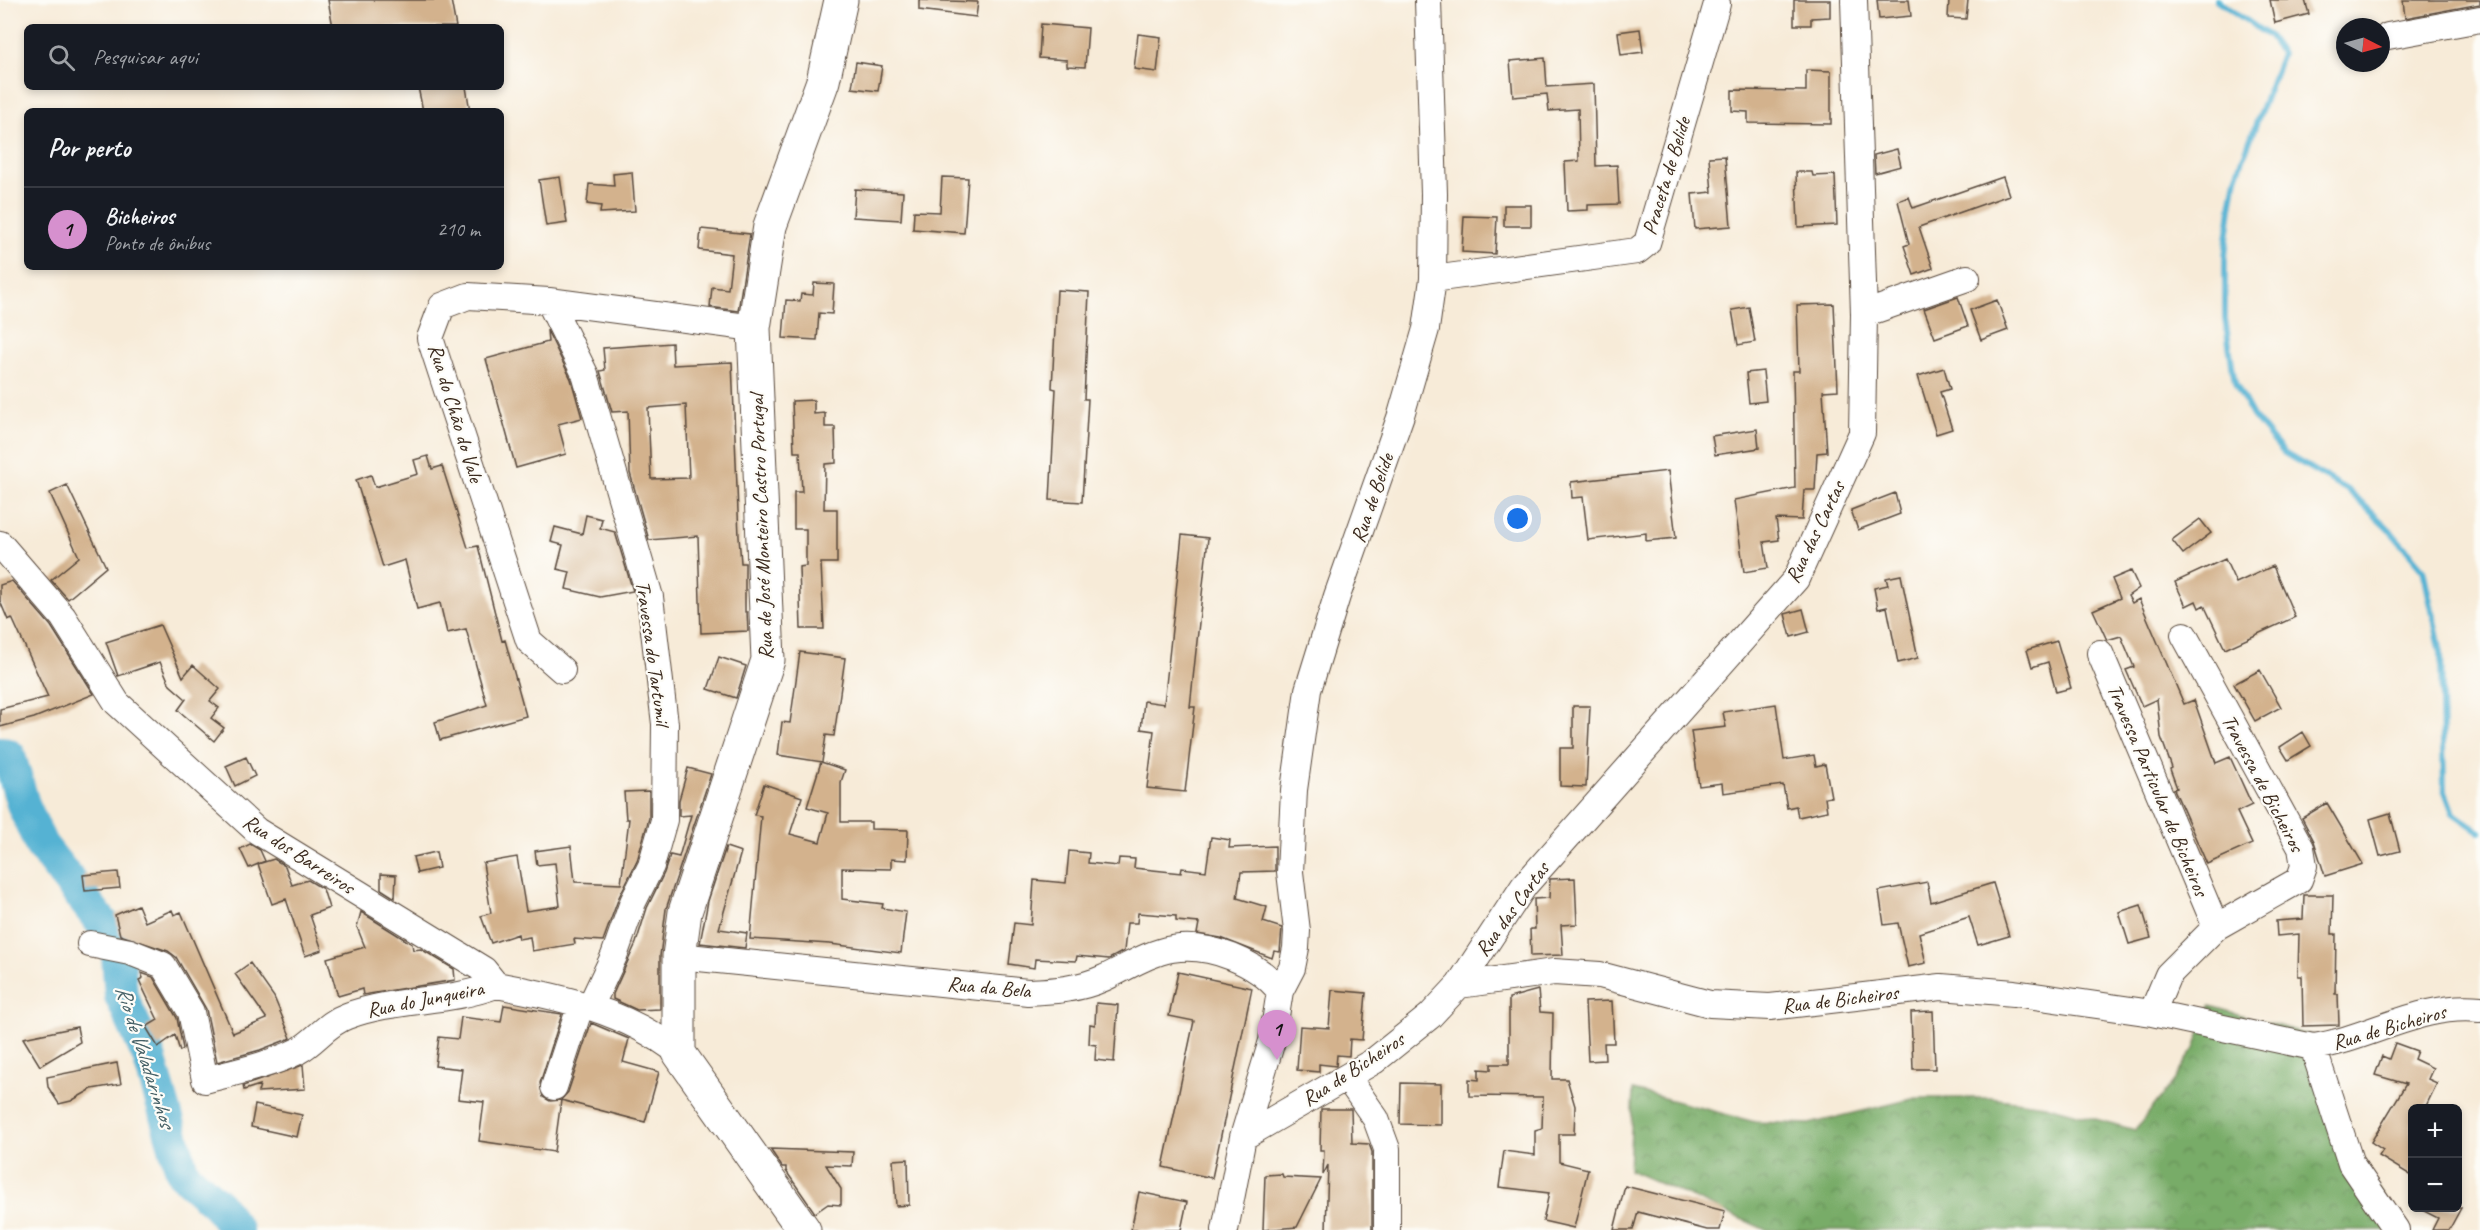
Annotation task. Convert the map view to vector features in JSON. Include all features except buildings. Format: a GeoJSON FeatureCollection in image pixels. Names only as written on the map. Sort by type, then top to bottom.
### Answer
{"type":"FeatureCollection","features":[{"type":"Feature","properties":{"kind":"main road","name":"Rua de José Monteiro Castro Portugal"},"geometry":{"type":"LineString","coordinates":[[679,1053],[679,956],[686,912],[768,660],[753,328],[770,226],[823,81],[841,0]]}},
{"type":"Feature","properties":{"kind":"main road"},"geometry":{"type":"LineString","coordinates":[[679,1053],[804,1230]]}},
{"type":"Feature","properties":{"kind":"street","name":"Rua de Belide"},"geometry":{"type":"LineString","coordinates":[[1225,1230],[1243,1137],[1272,1041],[1279,1012],[1280,991],[1292,968],[1296,948],[1297,931],[1290,872],[1294,790],[1308,690],[1337,596],[1401,415],[1426,329],[1433,279],[1434,194],[1428,0]]}},
{"type":"Feature","properties":{"kind":"street","name":"Rua das Cartas"},"geometry":{"type":"LineString","coordinates":[[1459,985],[1524,886],[1796,579],[1862,433],[1864,314],[1854,0]]}},
{"type":"Feature","properties":{"kind":"street","name":"Praceta de Belide"},"geometry":{"type":"LineString","coordinates":[[1433,279],[1637,251],[1647,243],[1717,4]]}},
{"type":"Feature","properties":{"kind":"street"},"geometry":{"type":"LineString","coordinates":[[2390,36],[2480,19]]}},
{"type":"Feature","properties":{"kind":"street"},"geometry":{"type":"LineString","coordinates":[[1864,314],[1966,278]]}},
{"type":"Feature","properties":{"kind":"street","name":"Rua do Chão do Vale"},"geometry":{"type":"LineString","coordinates":[[562,670],[529,641],[430,338],[442,306],[468,296],[549,301],[753,328]]}},
{"type":"Feature","properties":{"kind":"street","name":"Travessa do Tartumil"},"geometry":{"type":"LineString","coordinates":[[549,301],[585,374],[650,597],[664,724],[664,820],[651,866],[633,902],[614,956],[585,1005],[554,1087]]}},
{"type":"Feature","properties":{"kind":"street","name":"Rua dos Barreiros"},"geometry":{"type":"LineString","coordinates":[[0,544],[63,617],[117,703],[257,831],[484,970],[496,985]]}},
{"type":"Feature","properties":{"kind":"street","name":"Travessa de Bicheiros"},"geometry":{"type":"LineString","coordinates":[[2152,1013],[2168,975],[2216,927],[2299,880],[2304,866],[2301,848],[2184,635]]}},
{"type":"Feature","properties":{"kind":"street","name":"Travessa Particular de Bicheiros"},"geometry":{"type":"LineString","coordinates":[[2100,653],[2216,927]]}},
{"type":"Feature","properties":{"kind":"street","name":"Rua do Junqueira"},"geometry":{"type":"LineString","coordinates":[[109,948],[163,965],[191,1012],[206,1080],[245,1070],[299,1050],[329,1026],[345,1017],[389,1003],[476,993],[496,985]]}},
{"type":"Feature","properties":{"kind":"street","name":"Rua da Bela"},"geometry":{"type":"LineString","coordinates":[[679,956],[1028,992],[1072,988],[1103,979],[1143,959],[1173,949],[1199,949],[1252,966],[1269,977],[1280,991]]}},
{"type":"Feature","properties":{"kind":"street","name":"Rua de Bicheiros"},"geometry":{"type":"LineString","coordinates":[[1243,1137],[1374,1061],[1430,1016],[1459,985],[1554,972],[1600,975],[1710,1004],[1770,1007],[1941,987],[2014,993],[2152,1013],[2313,1047],[2339,1044],[2433,1012],[2480,1009]]}},
{"type":"Feature","properties":{"kind":"street"},"geometry":{"type":"LineString","coordinates":[[496,985],[558,996],[632,1022],[657,1035],[679,1053]]}},
{"type":"Feature","properties":{"kind":"street"},"geometry":{"type":"LineString","coordinates":[[2313,1047],[2351,1164],[2396,1230]]}},
{"type":"Feature","properties":{"kind":"street"},"geometry":{"type":"LineString","coordinates":[[1347,1077],[1376,1119],[1388,1149],[1387,1230]]}},
{"type":"Feature","properties":{"kind":"green space"},"geometry":{"type":"Polygon","coordinates":[[[2210,1006],[2328,1040],[2328,1113],[2396,1215],[2410,1230],[1766,1230],[1629,1170],[1633,1090],[1755,1122],[1809,1124],[1916,1098],[1991,1098],[2045,1105],[2135,1130],[2174,1081],[2194,1049],[2210,1006]]]}},
{"type":"Feature","properties":{"kind":"waterway"},"geometry":{"type":"LineString","coordinates":[[2217,0],[2269,36],[2282,54],[2236,178],[2231,208],[2225,256],[2225,319],[2235,383],[2253,416],[2284,453],[2349,491],[2387,527],[2423,569],[2441,652],[2444,789],[2453,813],[2480,832]]}},
{"type":"Feature","properties":{"kind":"waterway","name":"Rio de Valadarinhos"},"geometry":{"type":"LineString","coordinates":[[0,753],[9,756],[23,804],[41,845],[117,942],[121,996],[149,1057],[183,1174],[218,1205],[236,1230]]}},
{"type":"Feature","properties":{"kind":"place","name":"Bicheiros"},"geometry":{"type":"Point","coordinates":[1277,1060]}}]}
